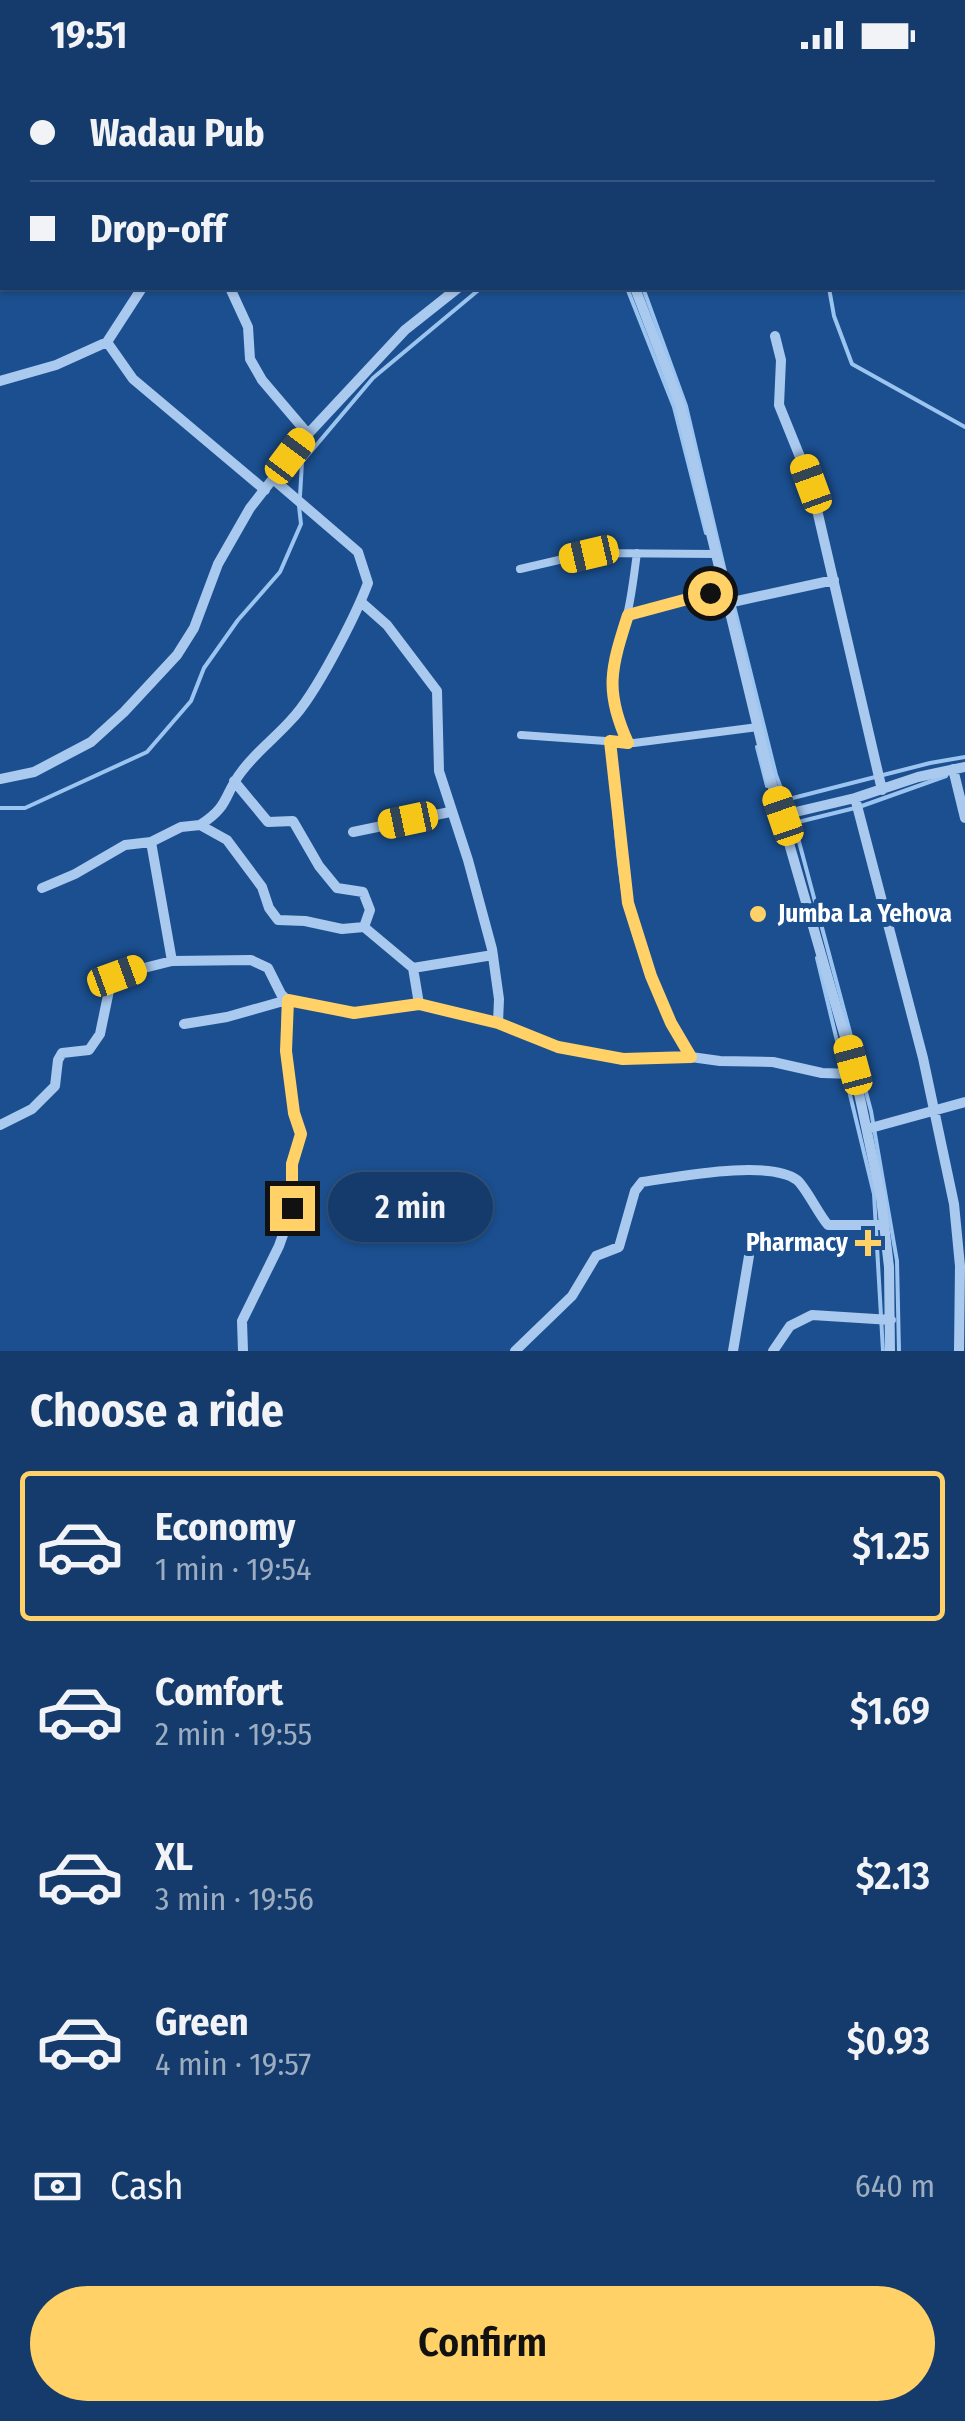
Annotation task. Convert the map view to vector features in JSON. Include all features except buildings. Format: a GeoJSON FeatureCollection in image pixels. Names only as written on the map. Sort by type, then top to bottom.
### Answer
{"type":"FeatureCollection","features":[{"type":"Feature","properties":{"kind":"street"},"geometry":{"type":"LineString","coordinates":[[0,381],[56,365],[107,342],[141,290]]}},
{"type":"Feature","properties":{"kind":"street"},"geometry":{"type":"LineString","coordinates":[[231,290],[248,327],[250,359],[262,380],[308,434]]}},
{"type":"Feature","properties":{"kind":"street"},"geometry":{"type":"LineString","coordinates":[[0,779],[34,772],[91,742],[124,712],[176,655],[194,628],[228,545],[250,508],[308,434],[405,330],[455,290]]}},
{"type":"Feature","properties":{"kind":"street"},"geometry":{"type":"LineString","coordinates":[[636,290],[680,405],[758,727],[855,1074],[884,1225],[892,1320],[890,1351]]}},
{"type":"Feature","properties":{"kind":"street"},"geometry":{"type":"LineString","coordinates":[[775,336],[781,360],[779,405],[811,484],[882,790]]}},
{"type":"Feature","properties":{"kind":"street"},"geometry":{"type":"LineString","coordinates":[[107,342],[132,379],[265,490]]}},
{"type":"Feature","properties":{"kind":"street"},"geometry":{"type":"LineString","coordinates":[[42,888],[76,874],[125,845],[150,842],[182,826],[200,824],[219,812],[234,781],[264,744],[294,718],[360,602],[368,583],[358,552],[273,480]]}},
{"type":"Feature","properties":{"kind":"street"},"geometry":{"type":"LineString","coordinates":[[728,603],[834,580]]}},
{"type":"Feature","properties":{"kind":"street"},"geometry":{"type":"LineString","coordinates":[[360,602],[387,625],[438,692],[439,771],[493,955],[498,1023]]}},
{"type":"Feature","properties":{"kind":"street"},"geometry":{"type":"LineString","coordinates":[[783,816],[959,768],[965,818]]}},
{"type":"Feature","properties":{"kind":"street"},"geometry":{"type":"LineString","coordinates":[[234,781],[268,822],[293,821],[337,888],[363,892],[370,910],[364,927]]}},
{"type":"Feature","properties":{"kind":"street"},"geometry":{"type":"LineString","coordinates":[[855,798],[934,1109],[954,1204],[960,1266],[960,1351]]}},
{"type":"Feature","properties":{"kind":"street"},"geometry":{"type":"LineString","coordinates":[[354,832],[450,812]]}},
{"type":"Feature","properties":{"kind":"street"},"geometry":{"type":"LineString","coordinates":[[200,824],[227,840],[262,886],[269,908],[278,920],[342,929],[364,927],[413,968],[419,1004]]}},
{"type":"Feature","properties":{"kind":"street"},"geometry":{"type":"LineString","coordinates":[[150,842],[172,962]]}},
{"type":"Feature","properties":{"kind":"street"},"geometry":{"type":"LineString","coordinates":[[413,968],[493,955]]}},
{"type":"Feature","properties":{"kind":"street"},"geometry":{"type":"LineString","coordinates":[[0,1125],[32,1108],[55,1086],[62,1053],[90,1050],[100,1034],[112,976],[172,962],[251,960],[272,972],[281,994],[288,1000]]}},
{"type":"Feature","properties":{"kind":"street"},"geometry":{"type":"LineString","coordinates":[[184,1024],[288,1000],[354,1013],[419,1004],[498,1023],[558,1047],[623,1059],[691,1057],[773,1062],[822,1073],[855,1074]]}},
{"type":"Feature","properties":{"kind":"street"},"geometry":{"type":"LineString","coordinates":[[243,1351],[242,1322],[284,1234],[292,1208],[292,1164],[301,1134],[294,1113],[286,1051],[288,1000]]}},
{"type":"Feature","properties":{"kind":"street"},"geometry":{"type":"LineString","coordinates":[[868,1129],[965,1102]]}},
{"type":"Feature","properties":{"kind":"street"},"geometry":{"type":"LineString","coordinates":[[515,1351],[572,1296],[596,1256],[619,1247],[629,1223],[635,1191],[642,1182],[698,1174],[782,1173],[800,1182],[828,1225],[884,1225]]}},
{"type":"Feature","properties":{"kind":"street"},"geometry":{"type":"LineString","coordinates":[[734,1351],[749,1256]]}},
{"type":"Feature","properties":{"kind":"street"},"geometry":{"type":"LineString","coordinates":[[773,1351],[790,1326],[808,1316],[892,1320]]}},
{"type":"Feature","properties":{"kind":"lane"},"geometry":{"type":"LineString","coordinates":[[520,569],[589,554],[716,554]]}},
{"type":"Feature","properties":{"kind":"lane"},"geometry":{"type":"LineString","coordinates":[[628,743],[616,717],[610,686],[628,615],[637,554]]}},
{"type":"Feature","properties":{"kind":"lane"},"geometry":{"type":"LineString","coordinates":[[628,615],[710,593],[728,603]]}},
{"type":"Feature","properties":{"kind":"lane"},"geometry":{"type":"LineString","coordinates":[[521,735],[628,743],[758,727]]}},
{"type":"Feature","properties":{"kind":"lane"},"geometry":{"type":"LineString","coordinates":[[610,741],[628,903],[651,976],[691,1057]]}},
{"type":"Feature","properties":{"kind":"waterway"},"geometry":{"type":"LineString","coordinates":[[300,496],[302,462],[373,378],[479,290]]}},
{"type":"Feature","properties":{"kind":"waterway"},"geometry":{"type":"LineString","coordinates":[[628,290],[674,407],[706,533]]}},
{"type":"Feature","properties":{"kind":"waterway"},"geometry":{"type":"LineString","coordinates":[[644,290],[686,406],[730,593]]}},
{"type":"Feature","properties":{"kind":"waterway"},"geometry":{"type":"LineString","coordinates":[[829,290],[834,316],[852,364],[965,427]]}},
{"type":"Feature","properties":{"kind":"waterway"},"geometry":{"type":"LineString","coordinates":[[0,808],[25,808],[147,752],[191,701],[204,668],[238,620],[280,572],[301,524],[299,506]]}},
{"type":"Feature","properties":{"kind":"waterway"},"geometry":{"type":"LineString","coordinates":[[733,602],[776,775],[794,823],[871,1111],[897,1261],[899,1351]]}},
{"type":"Feature","properties":{"kind":"waterway"},"geometry":{"type":"LineString","coordinates":[[757,747],[767,786]]}},
{"type":"Feature","properties":{"kind":"waterway"},"geometry":{"type":"LineString","coordinates":[[785,800],[965,757]]}},
{"type":"Feature","properties":{"kind":"waterway"},"geometry":{"type":"LineString","coordinates":[[794,823],[859,807],[946,776]]}},
{"type":"Feature","properties":{"kind":"waterway"},"geometry":{"type":"LineString","coordinates":[[817,958],[874,1194],[883,1351]]}},
{"type":"Feature","properties":{"kind":"place","name":"Jumba La Yehova"},"geometry":{"type":"Point","coordinates":[758,914]}},
{"type":"Feature","properties":{"kind":"place","name":"Pharmacy"},"geometry":{"type":"Point","coordinates":[868,1243]}},
{"type":"Feature","properties":{"kind":"route"},"geometry":{"type":"LineString","coordinates":[[292,1208],[292,1159],[301,1134],[294,1113],[286,1051],[288,1000],[354,1013],[419,1004],[498,1023],[558,1047],[623,1059],[691,1057],[651,976],[628,903],[610,741],[628,743],[616,717],[610,686],[628,615],[710,593]]}}]}
